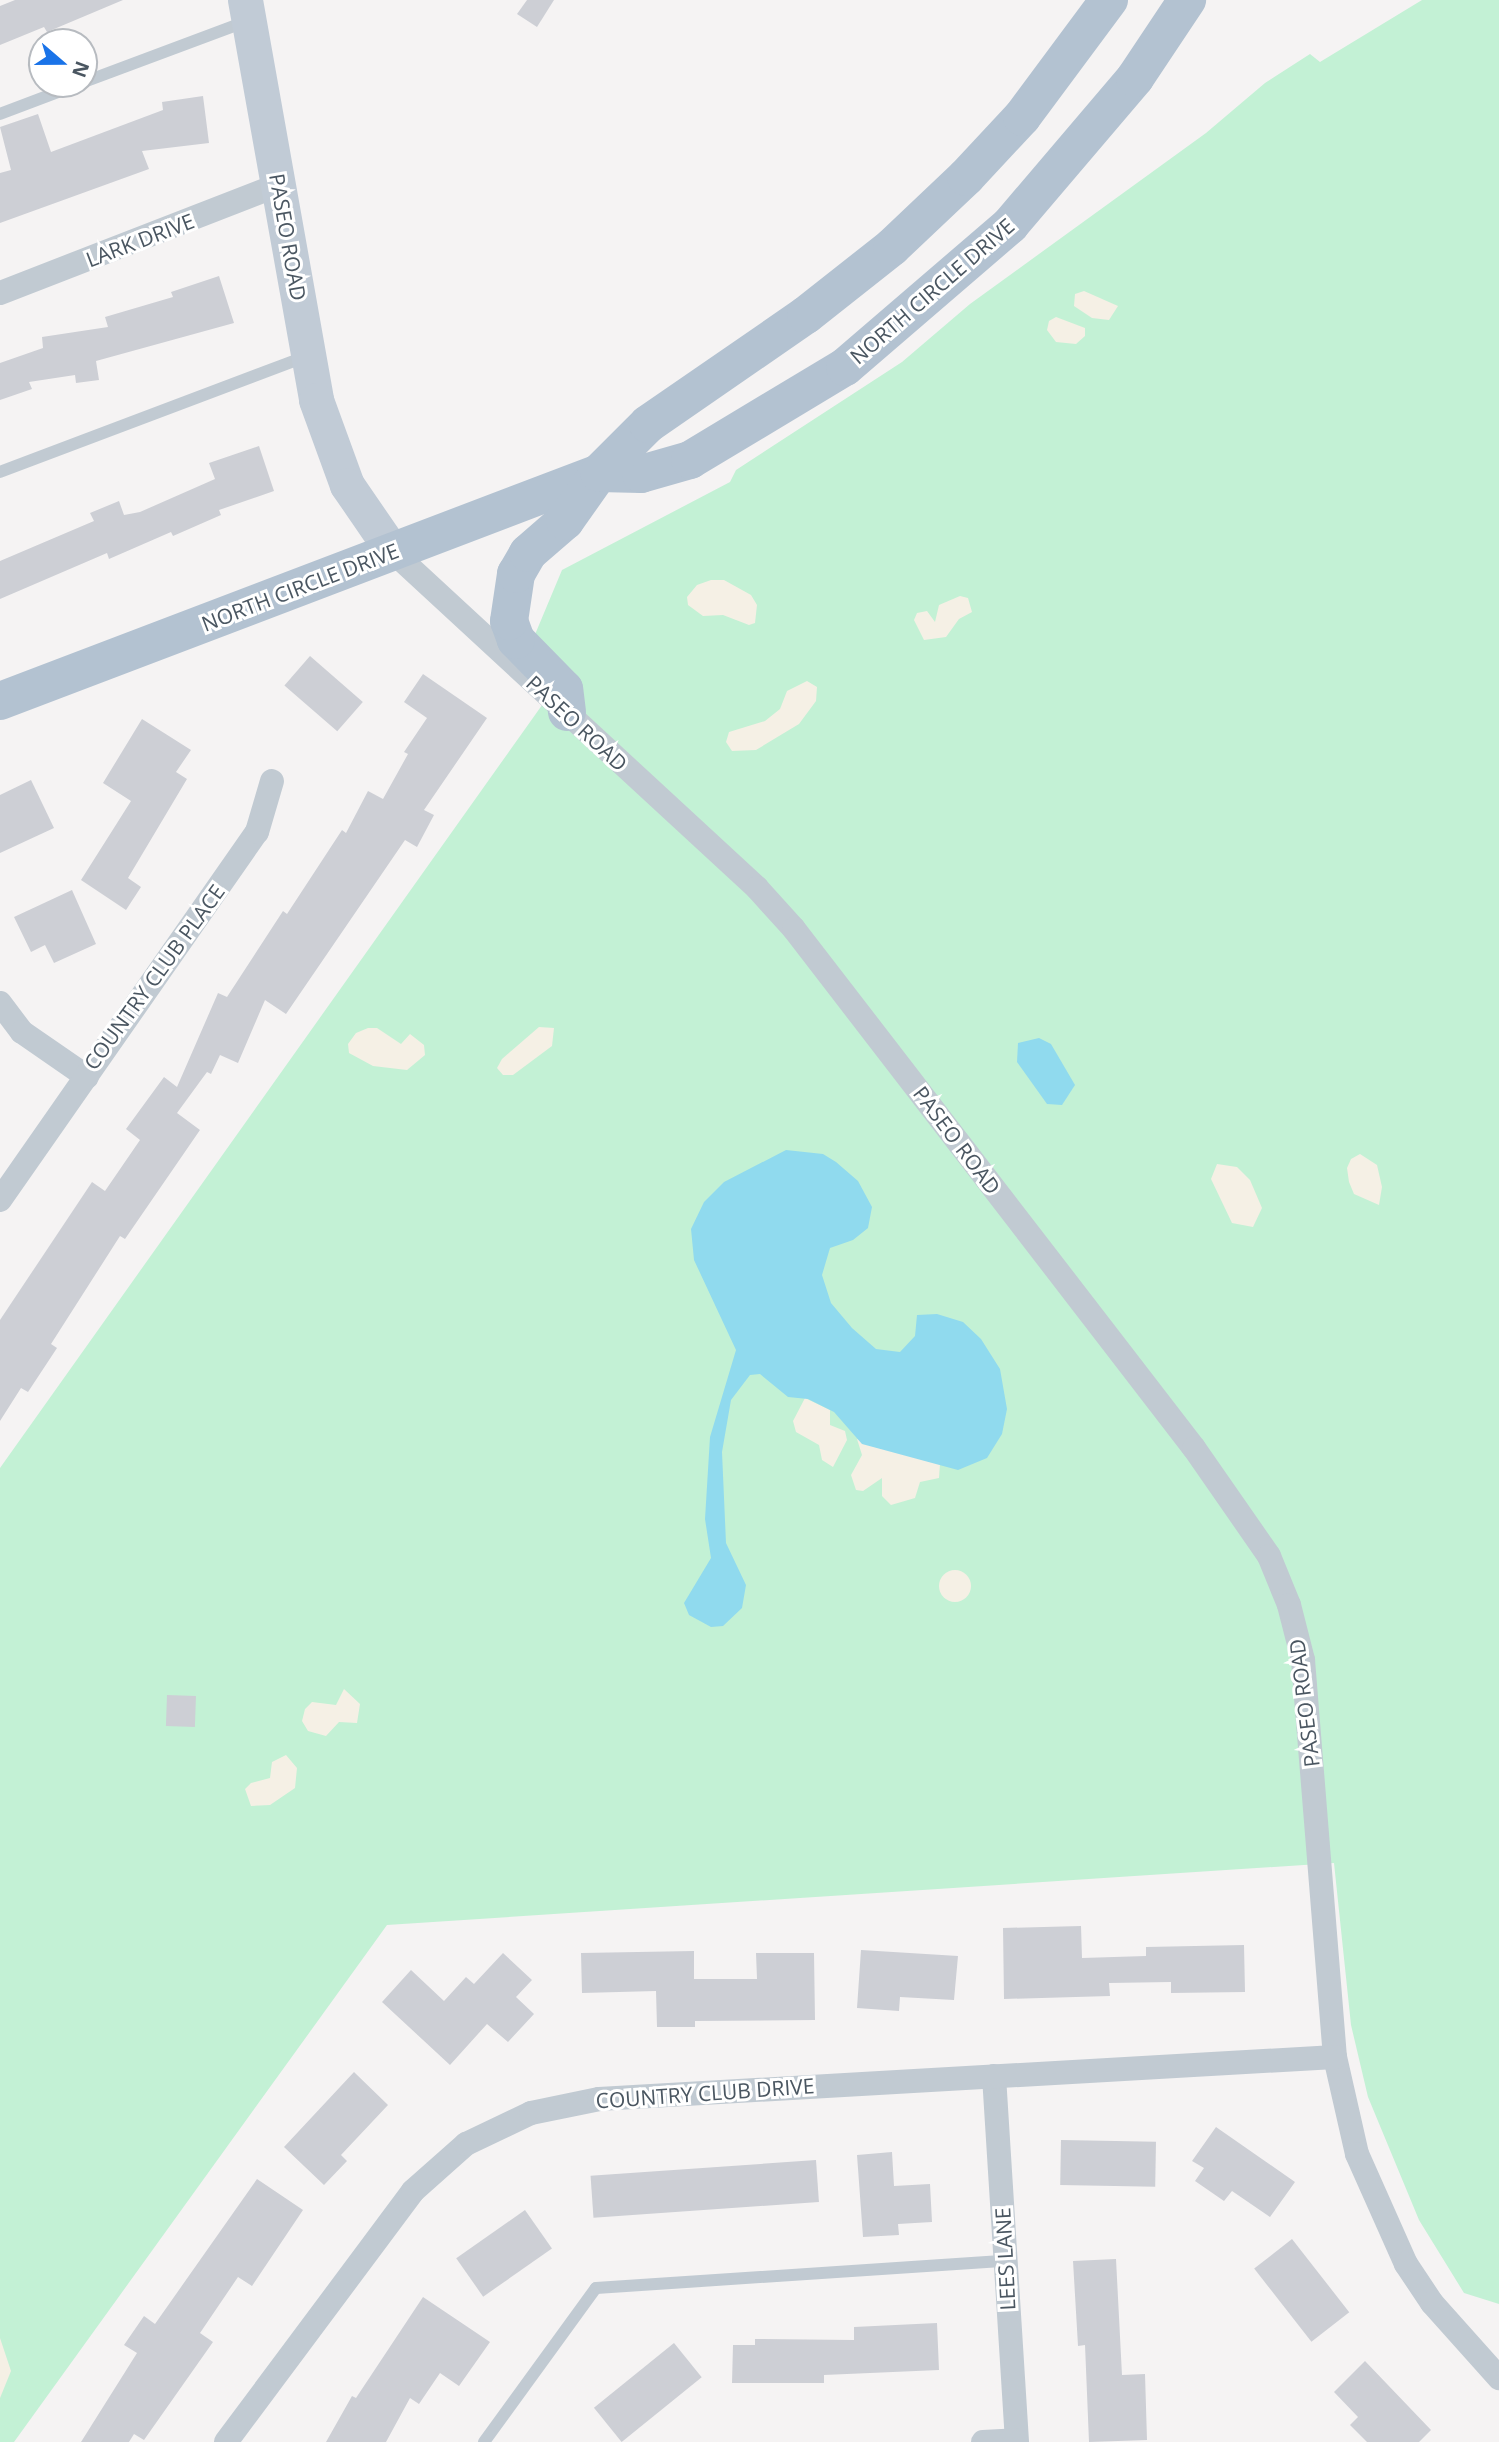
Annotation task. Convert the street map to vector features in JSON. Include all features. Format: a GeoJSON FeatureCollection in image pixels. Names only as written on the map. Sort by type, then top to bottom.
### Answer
{"type":"FeatureCollection","features":[{"type":"Feature","properties":{"kind":"main road","name":"NORTH CIRCLE DRIVE"},"geometry":{"type":"LineString","coordinates":[[599,473],[648,424],[806,315],[901,238],[1022,117],[1108,0]]}},
{"type":"Feature","properties":{"kind":"main road","name":"NORTH CIRCLE DRIVE"},"geometry":{"type":"LineString","coordinates":[[0,701],[599,473],[641,474],[691,460],[845,368],[1018,216],[1135,78],[1187,0]]}},
{"type":"Feature","properties":{"kind":"main road"},"geometry":{"type":"LineString","coordinates":[[567,712],[564,689],[516,640],[509,621],[510,598],[528,554],[565,521],[599,473]]}},
{"type":"Feature","properties":{"kind":"street","name":"PASEO ROAD"},"geometry":{"type":"LineString","coordinates":[[248,10],[316,400],[347,485],[393,552],[758,888],[794,929],[1194,1448],[1269,1556],[1289,1605],[1307,1688],[1318,1884],[1335,2057],[1357,2154],[1382,2217],[1432,2303],[1499,2378]]}},
{"type":"Feature","properties":{"kind":"street","name":"LARK DRIVE"},"geometry":{"type":"LineString","coordinates":[[0,293],[279,185]]}},
{"type":"Feature","properties":{"kind":"street","name":"COUNTRY CLUB PLACE"},"geometry":{"type":"LineString","coordinates":[[0,1003],[22,1032],[87,1077],[257,832],[272,781]]}},
{"type":"Feature","properties":{"kind":"street"},"geometry":{"type":"LineString","coordinates":[[0,1200],[87,1077]]}},
{"type":"Feature","properties":{"kind":"street","name":"COUNTRY CLUB DRIVE"},"geometry":{"type":"LineString","coordinates":[[226,2442],[413,2191],[466,2144],[499,2126],[542,2110],[599,2099],[1335,2057]]}},
{"type":"Feature","properties":{"kind":"street","name":"LEES LANE"},"geometry":{"type":"LineString","coordinates":[[994,2076],[1016,2441]]}},
{"type":"Feature","properties":{"kind":"street"},"geometry":{"type":"LineString","coordinates":[[983,2442],[1016,2441]]}},
{"type":"Feature","properties":{"kind":"lane"},"geometry":{"type":"LineString","coordinates":[[98,76],[248,10]]}},
{"type":"Feature","properties":{"kind":"lane"},"geometry":{"type":"LineString","coordinates":[[0,114],[42,98]]}},
{"type":"Feature","properties":{"kind":"lane"},"geometry":{"type":"LineString","coordinates":[[0,472],[307,356]]}},
{"type":"Feature","properties":{"kind":"lane"},"geometry":{"type":"LineString","coordinates":[[484,2442],[596,2288],[1005,2261]]}},
{"type":"Feature","properties":{"kind":"green space"},"geometry":{"type":"Polygon","coordinates":[[[1422,0],[1499,0],[1499,2304],[1464,2293],[1419,2220],[1368,2097],[1351,2025],[1334,1863],[387,1925],[14,2442],[0,2442],[0,1468],[562,677],[531,644],[562,570],[730,482],[736,470],[902,362],[970,304],[1206,133],[1265,83],[1310,54],[1320,62],[1422,0]]]}},
{"type":"Feature","properties":{"kind":"sand"},"geometry":{"type":"Polygon","coordinates":[[[1084,291],[1118,306],[1109,320],[1092,318],[1074,306],[1075,294],[1084,291]]]}},
{"type":"Feature","properties":{"kind":"sand"},"geometry":{"type":"Polygon","coordinates":[[[1056,317],[1085,328],[1085,336],[1076,344],[1056,342],[1047,330],[1049,321],[1056,317]]]}},
{"type":"Feature","properties":{"kind":"sand"},"geometry":{"type":"Polygon","coordinates":[[[711,580],[724,580],[751,595],[757,605],[755,623],[749,625],[723,615],[703,616],[688,605],[687,597],[697,585],[711,580]]]}},
{"type":"Feature","properties":{"kind":"sand"},"geometry":{"type":"Polygon","coordinates":[[[960,596],[968,598],[972,612],[959,619],[946,637],[924,640],[914,620],[917,613],[927,611],[935,622],[939,605],[960,596]]]}},
{"type":"Feature","properties":{"kind":"sand"},"geometry":{"type":"Polygon","coordinates":[[[807,681],[817,687],[816,701],[799,724],[756,750],[732,751],[726,742],[729,732],[765,721],[780,709],[787,691],[807,681]]]}},
{"type":"Feature","properties":{"kind":"sand"},"geometry":{"type":"Polygon","coordinates":[[[539,1027],[554,1028],[552,1046],[513,1075],[503,1075],[497,1068],[502,1059],[539,1027]]]}},
{"type":"Feature","properties":{"kind":"sand"},"geometry":{"type":"Polygon","coordinates":[[[377,1028],[401,1044],[410,1034],[424,1045],[425,1055],[407,1070],[373,1066],[349,1053],[348,1044],[356,1033],[377,1028]]]}},
{"type":"Feature","properties":{"kind":"sand"},"geometry":{"type":"Polygon","coordinates":[[[1360,1154],[1377,1165],[1382,1187],[1379,1205],[1354,1194],[1349,1182],[1347,1168],[1351,1159],[1360,1154]]]}},
{"type":"Feature","properties":{"kind":"sand"},"geometry":{"type":"Polygon","coordinates":[[[1217,1164],[1237,1167],[1250,1180],[1262,1208],[1253,1227],[1232,1223],[1211,1179],[1217,1164]]]}},
{"type":"Feature","properties":{"kind":"sand"},"geometry":{"type":"Polygon","coordinates":[[[805,1398],[830,1410],[830,1425],[845,1431],[847,1440],[833,1467],[822,1460],[819,1445],[796,1432],[793,1421],[805,1398]]]}},
{"type":"Feature","properties":{"kind":"sand"},"geometry":{"type":"Polygon","coordinates":[[[857,1439],[940,1464],[939,1478],[920,1482],[915,1498],[891,1505],[882,1496],[882,1478],[863,1491],[856,1490],[851,1475],[862,1455],[857,1439]]]}},
{"type":"Feature","properties":{"kind":"sand"},"geometry":{"type":"Polygon","coordinates":[[[955,1570],[967,1574],[971,1586],[967,1598],[955,1602],[943,1598],[939,1586],[943,1574],[955,1570]]]}},
{"type":"Feature","properties":{"kind":"sand"},"geometry":{"type":"Polygon","coordinates":[[[344,1689],[360,1704],[357,1723],[339,1722],[326,1736],[308,1731],[302,1721],[305,1709],[312,1702],[336,1705],[344,1689]]]}},
{"type":"Feature","properties":{"kind":"sand"},"geometry":{"type":"Polygon","coordinates":[[[286,1755],[297,1768],[295,1788],[270,1805],[251,1806],[245,1789],[251,1783],[270,1778],[272,1762],[286,1755]]]}},
{"type":"Feature","properties":{"kind":"sand"},"geometry":{"type":"Polygon","coordinates":[[[0,2338],[11,2371],[0,2398],[0,2338]]]}},
{"type":"Feature","properties":{"kind":"water"},"geometry":{"type":"Polygon","coordinates":[[[1039,1038],[1051,1044],[1075,1085],[1062,1105],[1047,1104],[1017,1062],[1018,1043],[1039,1038]]]}},
{"type":"Feature","properties":{"kind":"water"},"geometry":{"type":"Polygon","coordinates":[[[786,1150],[823,1154],[836,1162],[858,1181],[872,1207],[868,1228],[853,1240],[830,1248],[822,1275],[831,1303],[852,1328],[876,1349],[900,1352],[915,1336],[917,1315],[937,1314],[963,1322],[981,1339],[1000,1369],[1007,1409],[1002,1434],[987,1458],[958,1470],[862,1444],[834,1412],[808,1399],[788,1397],[760,1374],[750,1375],[731,1400],[722,1452],[726,1543],[746,1585],[742,1608],[723,1626],[711,1627],[689,1615],[684,1603],[711,1558],[705,1519],[710,1437],[736,1350],[694,1260],[691,1229],[704,1202],[724,1182],[786,1150]]]}},
{"type":"Feature","properties":{"kind":"building"},"geometry":{"type":"Polygon","coordinates":[[[15,0],[123,0],[56,28],[28,28],[28,34],[0,45],[0,6],[15,0]]]}},
{"type":"Feature","properties":{"kind":"building"},"geometry":{"type":"Polygon","coordinates":[[[527,0],[554,0],[537,27],[517,14],[527,0]]]}},
{"type":"Feature","properties":{"kind":"building"},"geometry":{"type":"Polygon","coordinates":[[[203,96],[209,143],[142,151],[149,169],[0,223],[0,173],[11,170],[0,127],[38,114],[51,152],[163,110],[162,102],[203,96]]]}},
{"type":"Feature","properties":{"kind":"building"},"geometry":{"type":"Polygon","coordinates":[[[219,276],[234,323],[96,361],[99,380],[76,383],[75,375],[29,382],[32,389],[0,400],[0,363],[43,348],[42,337],[108,327],[105,317],[173,297],[171,292],[219,276]]]}},
{"type":"Feature","properties":{"kind":"building"},"geometry":{"type":"Polygon","coordinates":[[[259,446],[274,491],[219,510],[221,515],[173,536],[171,532],[109,559],[107,553],[0,599],[0,561],[94,521],[90,513],[119,501],[124,515],[140,512],[215,479],[209,463],[259,446]]]}},
{"type":"Feature","properties":{"kind":"building"},"geometry":{"type":"Polygon","coordinates":[[[310,656],[363,702],[337,731],[284,685],[310,656]]]}},
{"type":"Feature","properties":{"kind":"building"},"geometry":{"type":"Polygon","coordinates":[[[423,674],[487,718],[424,810],[434,815],[417,847],[405,840],[286,1014],[265,1000],[238,1063],[220,1055],[211,1074],[207,1072],[177,1113],[200,1130],[125,1239],[120,1236],[51,1344],[57,1348],[28,1392],[21,1388],[0,1421],[0,1320],[92,1182],[105,1191],[140,1140],[126,1129],[164,1077],[177,1087],[218,993],[227,997],[283,911],[287,914],[342,830],[346,833],[368,791],[383,799],[408,754],[404,752],[427,718],[404,702],[423,674]]]}},
{"type":"Feature","properties":{"kind":"building"},"geometry":{"type":"Polygon","coordinates":[[[142,719],[191,750],[176,772],[187,779],[128,878],[141,887],[126,910],[81,880],[131,801],[103,783],[142,719]]]}},
{"type":"Feature","properties":{"kind":"building"},"geometry":{"type":"Polygon","coordinates":[[[31,780],[54,828],[0,853],[0,795],[31,780]]]}},
{"type":"Feature","properties":{"kind":"building"},"geometry":{"type":"Polygon","coordinates":[[[72,890],[96,944],[54,963],[45,945],[31,952],[14,917],[72,890]]]}},
{"type":"Feature","properties":{"kind":"building"},"geometry":{"type":"Polygon","coordinates":[[[167,1695],[196,1696],[195,1727],[166,1726],[167,1695]]]}},
{"type":"Feature","properties":{"kind":"building"},"geometry":{"type":"Polygon","coordinates":[[[1081,1926],[1082,1958],[1146,1956],[1146,1947],[1244,1945],[1245,1992],[1171,1993],[1171,1982],[1109,1983],[1110,1996],[1004,1999],[1003,1928],[1081,1926]]]}},
{"type":"Feature","properties":{"kind":"building"},"geometry":{"type":"Polygon","coordinates":[[[861,1950],[958,1956],[954,2000],[900,1997],[899,2011],[857,2008],[861,1950]]]}},
{"type":"Feature","properties":{"kind":"building"},"geometry":{"type":"Polygon","coordinates":[[[694,1951],[694,1979],[757,1979],[756,1953],[814,1953],[815,2020],[695,2021],[695,2027],[657,2027],[656,1991],[582,1993],[581,1953],[694,1951]]]}},
{"type":"Feature","properties":{"kind":"building"},"geometry":{"type":"Polygon","coordinates":[[[503,1953],[532,1980],[516,1997],[534,2014],[508,2042],[487,2024],[450,2065],[382,2002],[411,1970],[444,2001],[466,1977],[474,1984],[503,1953]]]}},
{"type":"Feature","properties":{"kind":"building"},"geometry":{"type":"Polygon","coordinates":[[[354,2072],[388,2105],[341,2155],[347,2161],[324,2185],[284,2147],[354,2072]]]}},
{"type":"Feature","properties":{"kind":"building"},"geometry":{"type":"Polygon","coordinates":[[[1216,2127],[1295,2182],[1270,2217],[1232,2191],[1224,2201],[1195,2181],[1204,2168],[1192,2161],[1216,2127]]]}},
{"type":"Feature","properties":{"kind":"building"},"geometry":{"type":"Polygon","coordinates":[[[1061,2140],[1156,2142],[1155,2187],[1060,2185],[1061,2140]]]}},
{"type":"Feature","properties":{"kind":"building"},"geometry":{"type":"Polygon","coordinates":[[[892,2152],[894,2186],[930,2184],[932,2222],[898,2224],[899,2235],[863,2237],[857,2155],[892,2152]]]}},
{"type":"Feature","properties":{"kind":"building"},"geometry":{"type":"Polygon","coordinates":[[[816,2160],[819,2202],[593,2218],[591,2176],[816,2160]]]}},
{"type":"Feature","properties":{"kind":"building"},"geometry":{"type":"Polygon","coordinates":[[[257,2179],[303,2210],[252,2286],[238,2277],[200,2333],[213,2342],[144,2440],[134,2434],[129,2442],[81,2442],[137,2353],[124,2345],[144,2316],[155,2324],[257,2179]]]}},
{"type":"Feature","properties":{"kind":"building"},"geometry":{"type":"Polygon","coordinates":[[[525,2210],[552,2249],[483,2297],[456,2258],[525,2210]]]}},
{"type":"Feature","properties":{"kind":"building"},"geometry":{"type":"Polygon","coordinates":[[[1292,2239],[1349,2312],[1311,2342],[1254,2269],[1292,2239]]]}},
{"type":"Feature","properties":{"kind":"building"},"geometry":{"type":"Polygon","coordinates":[[[1116,2259],[1122,2375],[1145,2374],[1147,2440],[1089,2442],[1085,2345],[1078,2346],[1073,2261],[1116,2259]]]}},
{"type":"Feature","properties":{"kind":"building"},"geometry":{"type":"Polygon","coordinates":[[[423,2297],[490,2342],[459,2386],[440,2373],[419,2404],[410,2398],[386,2442],[326,2442],[352,2396],[356,2398],[423,2297]]]}},
{"type":"Feature","properties":{"kind":"building"},"geometry":{"type":"Polygon","coordinates":[[[937,2323],[939,2370],[824,2375],[824,2383],[732,2383],[733,2345],[755,2345],[755,2339],[854,2340],[854,2327],[937,2323]]]}},
{"type":"Feature","properties":{"kind":"building"},"geometry":{"type":"Polygon","coordinates":[[[674,2343],[702,2377],[622,2442],[594,2408],[674,2343]]]}},
{"type":"Feature","properties":{"kind":"building"},"geometry":{"type":"Polygon","coordinates":[[[1365,2361],[1431,2430],[1419,2442],[1367,2442],[1350,2425],[1358,2417],[1334,2392],[1365,2361]]]}}]}
